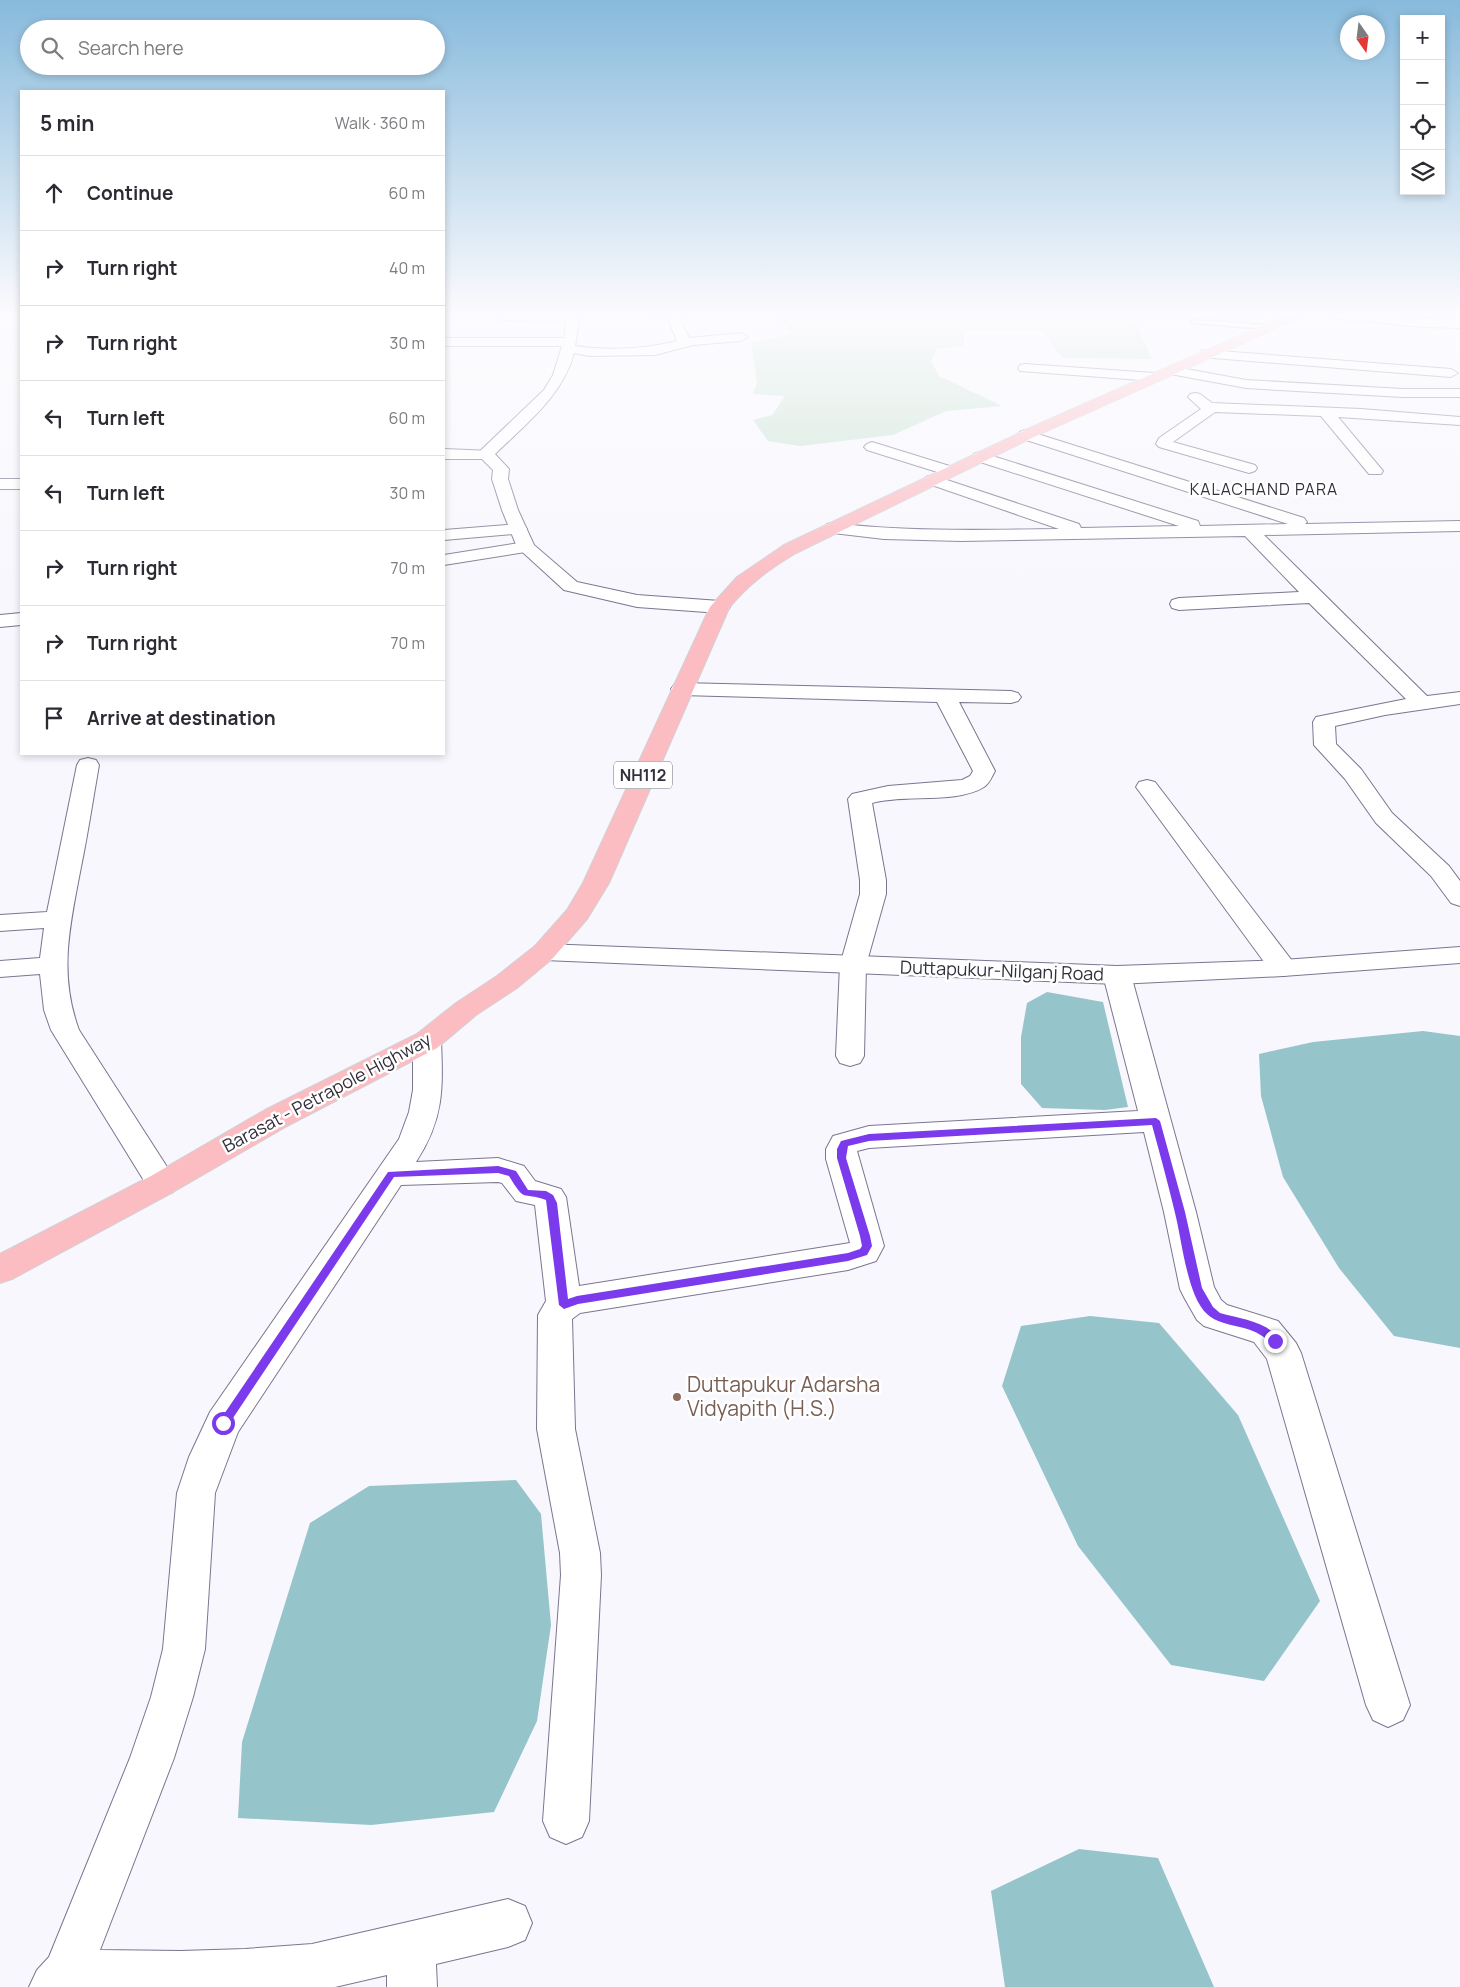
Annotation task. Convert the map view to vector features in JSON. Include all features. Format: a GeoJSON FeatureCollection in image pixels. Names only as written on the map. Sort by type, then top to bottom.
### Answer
{"type":"FeatureCollection","features":[{"type":"Feature","properties":{"kind":"highway","name":"Barasat - Petrapole Highway"},"geometry":{"type":"LineString","coordinates":[[3,1265],[162,1184],[276,1118],[427,1041],[466,1009],[507,982],[544,952],[578,914],[596,883],[720,607],[735,587],[768,562],[833,528],[1087,407]]}},
{"type":"Feature","properties":{"kind":"street"},"geometry":{"type":"LineString","coordinates":[[445,454],[486,454],[535,407]]}},
{"type":"Feature","properties":{"kind":"street"},"geometry":{"type":"LineString","coordinates":[[1249,468],[1164,444],[1164,440],[1208,411],[1208,407],[1326,412],[1460,421]]}},
{"type":"Feature","properties":{"kind":"street"},"geometry":{"type":"LineString","coordinates":[[1326,412],[1375,471]]}},
{"type":"Feature","properties":{"kind":"street"},"geometry":{"type":"LineString","coordinates":[[1025,435],[1322,529]]}},
{"type":"Feature","properties":{"kind":"street"},"geometry":{"type":"LineString","coordinates":[[872,447],[1091,534]]}},
{"type":"Feature","properties":{"kind":"street"},"geometry":{"type":"LineString","coordinates":[[486,454],[501,469],[500,479],[510,510],[526,546],[571,586],[637,601],[720,607]]}},
{"type":"Feature","properties":{"kind":"street"},"geometry":{"type":"LineString","coordinates":[[980,457],[1212,532]]}},
{"type":"Feature","properties":{"kind":"street"},"geometry":{"type":"LineString","coordinates":[[0,484],[20,484]]}},
{"type":"Feature","properties":{"kind":"street"},"geometry":{"type":"LineString","coordinates":[[833,528],[870,533],[932,535],[1212,532],[1460,526]]}},
{"type":"Feature","properties":{"kind":"street"},"geometry":{"type":"LineString","coordinates":[[445,535],[518,529]]}},
{"type":"Feature","properties":{"kind":"street"},"geometry":{"type":"LineString","coordinates":[[1249,530],[1423,704]]}},
{"type":"Feature","properties":{"kind":"street"},"geometry":{"type":"LineString","coordinates":[[445,560],[526,546]]}},
{"type":"Feature","properties":{"kind":"street"},"geometry":{"type":"LineString","coordinates":[[1180,604],[1314,596]]}},
{"type":"Feature","properties":{"kind":"street"},"geometry":{"type":"LineString","coordinates":[[0,621],[20,619]]}},
{"type":"Feature","properties":{"kind":"street"},"geometry":{"type":"LineString","coordinates":[[682,689],[1011,697]]}},
{"type":"Feature","properties":{"kind":"street"},"geometry":{"type":"LineString","coordinates":[[850,1056],[853,965],[873,894],[873,880],[860,799],[884,792],[963,787],[978,781],[984,771],[945,696]]}},
{"type":"Feature","properties":{"kind":"street"},"geometry":{"type":"LineString","coordinates":[[1460,698],[1324,722],[1325,745],[1353,774],[1384,818],[1440,871],[1460,898]]}},
{"type":"Feature","properties":{"kind":"street"},"geometry":{"type":"LineString","coordinates":[[88,765],[58,919],[54,965],[54,990],[57,1014],[65,1030],[162,1184]]}},
{"type":"Feature","properties":{"kind":"street"},"geometry":{"type":"LineString","coordinates":[[1147,787],[1283,968]]}},
{"type":"Feature","properties":{"kind":"street"},"geometry":{"type":"LineString","coordinates":[[0,923],[58,919]]}},
{"type":"Feature","properties":{"kind":"street","name":"Duttapukur-Nilganj Road"},"geometry":{"type":"LineString","coordinates":[[544,952],[1117,975],[1283,968],[1460,955]]}},
{"type":"Feature","properties":{"kind":"street"},"geometry":{"type":"LineString","coordinates":[[0,969],[54,965]]}},
{"type":"Feature","properties":{"kind":"street"},"geometry":{"type":"LineString","coordinates":[[1117,975],[1180,1212],[1197,1289],[1209,1310],[1216,1316],[1266,1331],[1283,1353],[1388,1705]]}},
{"type":"Feature","properties":{"kind":"street"},"geometry":{"type":"LineString","coordinates":[[427,1041],[428,1090],[424,1112],[413,1142],[223,1423],[208,1456],[196,1493],[184,1649],[172,1697],[152,1758],[60,1980],[245,1974],[312,1968],[412,1966],[508,1924]]}},
{"type":"Feature","properties":{"kind":"street"},"geometry":{"type":"LineString","coordinates":[[566,1821],[581,1575],[580,1553],[556,1429],[555,1314],[564,1305],[577,1300],[848,1257],[864,1252],[867,1246],[865,1236],[842,1158],[841,1149],[844,1144],[869,1138],[1156,1121]]}},
{"type":"Feature","properties":{"kind":"street"},"geometry":{"type":"LineString","coordinates":[[391,1174],[498,1170],[512,1174],[526,1194],[550,1197],[564,1305]]}},
{"type":"Feature","properties":{"kind":"green space"},"geometry":{"type":"Polygon","coordinates":[[[778,407],[994,407],[946,411],[893,435],[800,446],[768,441],[753,420],[772,415],[778,407]]]}},
{"type":"Feature","properties":{"kind":"water"},"geometry":{"type":"Polygon","coordinates":[[[1047,992],[1103,1002],[1128,1107],[1105,1110],[1042,1108],[1021,1084],[1021,1037],[1027,1003],[1047,992]]]}},
{"type":"Feature","properties":{"kind":"water"},"geometry":{"type":"Polygon","coordinates":[[[1423,1031],[1460,1036],[1460,1348],[1394,1336],[1339,1268],[1283,1177],[1261,1096],[1259,1054],[1313,1042],[1423,1031]]]}},
{"type":"Feature","properties":{"kind":"water"},"geometry":{"type":"Polygon","coordinates":[[[1090,1316],[1159,1323],[1238,1415],[1320,1601],[1264,1681],[1171,1665],[1078,1546],[1002,1386],[1021,1326],[1090,1316]]]}},
{"type":"Feature","properties":{"kind":"water"},"geometry":{"type":"Polygon","coordinates":[[[516,1480],[541,1514],[551,1625],[537,1721],[494,1812],[371,1825],[238,1818],[242,1742],[310,1523],[369,1486],[516,1480]]]}},
{"type":"Feature","properties":{"kind":"water"},"geometry":{"type":"Polygon","coordinates":[[[1079,1849],[1158,1858],[1214,1987],[1005,1987],[991,1891],[1079,1849]]]}},
{"type":"Feature","properties":{"kind":"place","name":"Duttapukur Adarsha Vidyapith (H.S.)"},"geometry":{"type":"Point","coordinates":[677,1397]}},
{"type":"Feature","properties":{"kind":"district","name":"KALACHAND PARA"},"geometry":{"type":"Point","coordinates":[1264,489]}},
{"type":"Feature","properties":{"kind":"route"},"geometry":{"type":"LineString","coordinates":[[223,1423],[391,1174],[507,1171],[512,1174],[526,1194],[550,1197],[564,1305],[577,1300],[848,1257],[864,1252],[867,1246],[865,1236],[842,1158],[841,1149],[844,1144],[869,1138],[1156,1121],[1180,1212],[1197,1289],[1209,1310],[1216,1316],[1266,1331],[1275,1341]]}}]}
